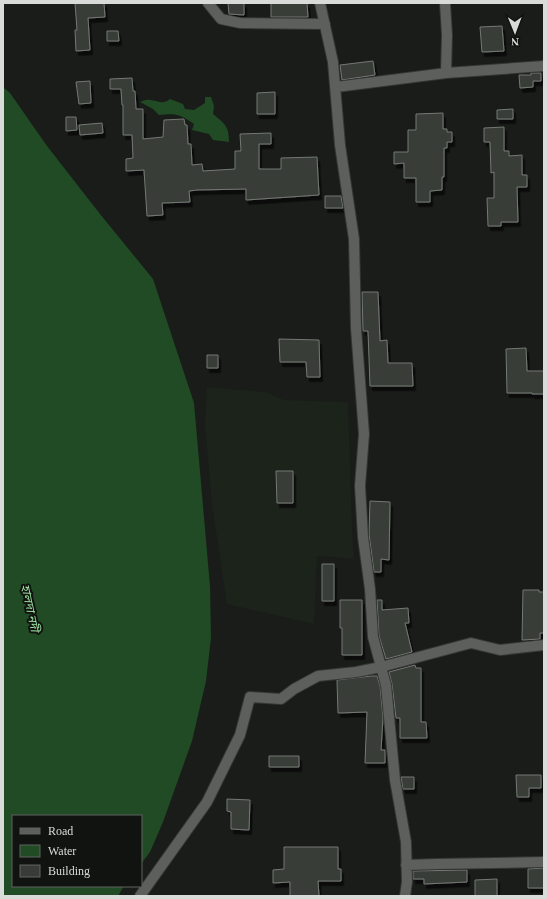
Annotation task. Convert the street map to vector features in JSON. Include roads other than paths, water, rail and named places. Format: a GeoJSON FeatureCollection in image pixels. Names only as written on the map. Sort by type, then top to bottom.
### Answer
{"type":"FeatureCollection","features":[{"type":"Feature","properties":{"kind":"street"},"geometry":{"type":"LineString","coordinates":[[208,3],[221,19],[240,23],[325,24]]}},
{"type":"Feature","properties":{"kind":"street"},"geometry":{"type":"LineString","coordinates":[[320,3],[333,62],[340,145],[354,239],[356,328],[364,434],[360,486],[362,537],[370,589],[373,637],[386,685],[395,780],[406,842],[405,896]]}},
{"type":"Feature","properties":{"kind":"street"},"geometry":{"type":"LineString","coordinates":[[445,3],[447,35],[446,73]]}},
{"type":"Feature","properties":{"kind":"street"},"geometry":{"type":"LineString","coordinates":[[336,87],[446,73],[544,66]]}},
{"type":"Feature","properties":{"kind":"street"},"geometry":{"type":"LineString","coordinates":[[140,896],[207,802],[240,736],[250,697],[281,699],[294,689],[318,676],[381,667],[470,643],[500,650],[544,644]]}},
{"type":"Feature","properties":{"kind":"street"},"geometry":{"type":"LineString","coordinates":[[406,865],[544,862]]}},
{"type":"Feature","properties":{"kind":"water","name":"হালদা নদী"},"geometry":{"type":"Polygon","coordinates":[[[3,87],[10,93],[47,146],[153,279],[194,403],[210,586],[211,638],[206,681],[192,741],[163,822],[150,852],[142,863],[142,815],[12,815],[12,887],[123,887],[118,896],[3,896],[3,87]]]}},
{"type":"Feature","properties":{"kind":"water"},"geometry":{"type":"Polygon","coordinates":[[[205,97],[211,97],[214,106],[213,114],[226,126],[229,142],[213,140],[209,134],[192,130],[194,124],[185,118],[174,114],[159,115],[153,109],[140,102],[149,100],[163,102],[170,99],[183,104],[185,109],[194,110],[205,103],[205,97]]]}}]}
